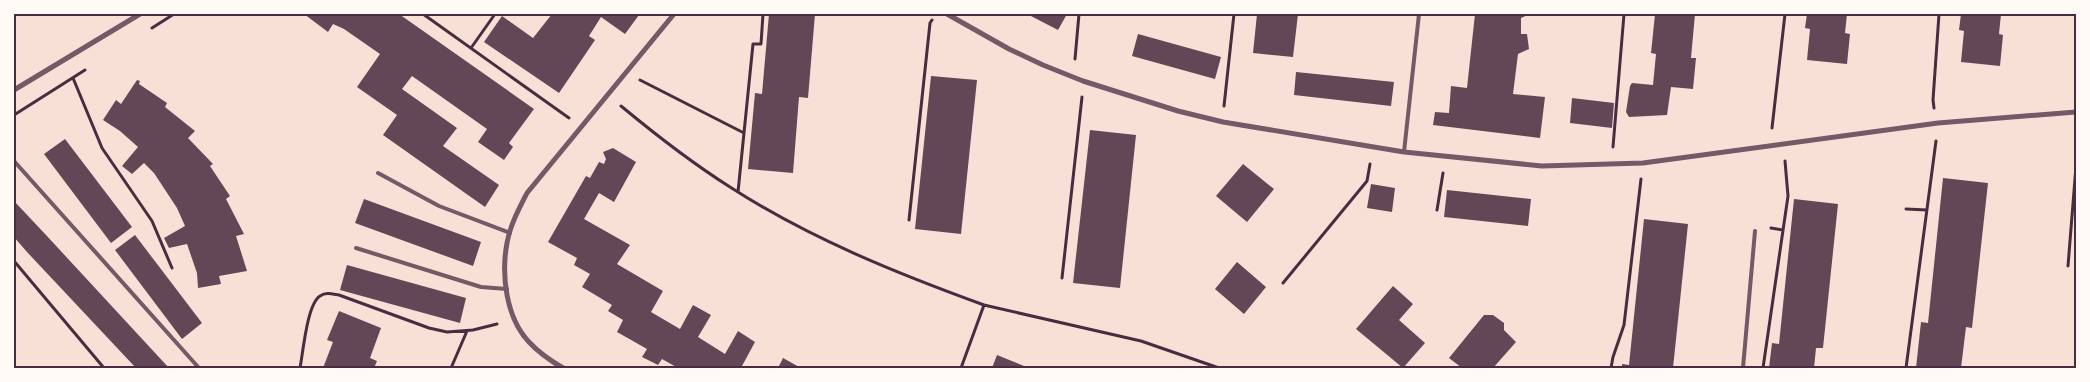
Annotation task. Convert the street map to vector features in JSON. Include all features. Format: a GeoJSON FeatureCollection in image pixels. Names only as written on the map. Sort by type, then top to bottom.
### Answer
{"type":"FeatureCollection","features":[{"type":"Feature","properties":{"kind":"street"},"geometry":{"type":"LineString","coordinates":[[14,90],[140,14]]}},
{"type":"Feature","properties":{"kind":"street"},"geometry":{"type":"LineString","coordinates":[[563,368],[546,358],[528,341],[514,319],[507,289],[505,258],[510,233],[518,210],[528,193],[674,14]]}},
{"type":"Feature","properties":{"kind":"street"},"geometry":{"type":"LineString","coordinates":[[947,14],[1009,49],[1083,81],[1178,112],[1222,122],[1404,152],[1542,166],[1643,163],[1938,123],[2076,112]]}},
{"type":"Feature","properties":{"kind":"lane"},"geometry":{"type":"LineString","coordinates":[[1404,152],[1419,14]]}},
{"type":"Feature","properties":{"kind":"lane"},"geometry":{"type":"LineString","coordinates":[[14,161],[199,368]]}},
{"type":"Feature","properties":{"kind":"lane"},"geometry":{"type":"LineString","coordinates":[[378,173],[439,206],[510,233]]}},
{"type":"Feature","properties":{"kind":"lane"},"geometry":{"type":"LineString","coordinates":[[1743,368],[1755,231]]}},
{"type":"Feature","properties":{"kind":"lane"},"geometry":{"type":"LineString","coordinates":[[356,248],[481,287],[507,289]]}},
{"type":"Feature","properties":{"kind":"path"},"geometry":{"type":"LineString","coordinates":[[423,14],[582,126]]}},
{"type":"Feature","properties":{"kind":"path"},"geometry":{"type":"LineString","coordinates":[[471,48],[495,14]]}},
{"type":"Feature","properties":{"kind":"path"},"geometry":{"type":"LineString","coordinates":[[738,192],[753,44],[761,44],[763,14]]}},
{"type":"Feature","properties":{"kind":"path"},"geometry":{"type":"LineString","coordinates":[[909,220],[930,23],[936,14]]}},
{"type":"Feature","properties":{"kind":"path"},"geometry":{"type":"LineString","coordinates":[[1074,77],[1079,14]]}},
{"type":"Feature","properties":{"kind":"path"},"geometry":{"type":"LineString","coordinates":[[1222,122],[1234,14]]}},
{"type":"Feature","properties":{"kind":"path"},"geometry":{"type":"LineString","coordinates":[[1611,165],[1624,14]]}},
{"type":"Feature","properties":{"kind":"path"},"geometry":{"type":"LineString","coordinates":[[1763,368],[1788,196],[1784,144],[1772,134],[1785,14]]}},
{"type":"Feature","properties":{"kind":"path"},"geometry":{"type":"LineString","coordinates":[[1906,368],[1938,123],[1933,100],[1940,14]]}},
{"type":"Feature","properties":{"kind":"path"},"geometry":{"type":"LineString","coordinates":[[628,70],[644,84],[744,133]]}},
{"type":"Feature","properties":{"kind":"path"},"geometry":{"type":"LineString","coordinates":[[73,78],[102,148],[152,221],[172,268]]}},
{"type":"Feature","properties":{"kind":"path"},"geometry":{"type":"LineString","coordinates":[[1062,278],[1083,81]]}},
{"type":"Feature","properties":{"kind":"path"},"geometry":{"type":"LineString","coordinates":[[607,95],[667,144],[738,192],[816,236],[910,278],[984,305],[1140,341],[1219,368]]}},
{"type":"Feature","properties":{"kind":"path"},"geometry":{"type":"LineString","coordinates":[[1283,283],[1367,181],[1372,147]]}},
{"type":"Feature","properties":{"kind":"path"},"geometry":{"type":"LineString","coordinates":[[1437,210],[1446,156]]}},
{"type":"Feature","properties":{"kind":"path"},"geometry":{"type":"LineString","coordinates":[[1611,368],[1612,356],[1624,325],[1643,163]]}},
{"type":"Feature","properties":{"kind":"path"},"geometry":{"type":"LineString","coordinates":[[2068,266],[2076,166]]}},
{"type":"Feature","properties":{"kind":"path"},"geometry":{"type":"LineString","coordinates":[[1906,209],[1927,210]]}},
{"type":"Feature","properties":{"kind":"path"},"geometry":{"type":"LineString","coordinates":[[14,261],[104,368]]}},
{"type":"Feature","properties":{"kind":"path"},"geometry":{"type":"LineString","coordinates":[[300,368],[312,306],[318,297],[327,293],[339,295],[429,328],[447,332],[466,330],[514,319]]}},
{"type":"Feature","properties":{"kind":"path"},"geometry":{"type":"LineString","coordinates":[[961,368],[984,305]]}},
{"type":"Feature","properties":{"kind":"path"},"geometry":{"type":"LineString","coordinates":[[451,368],[466,330]]}},
{"type":"Feature","properties":{"kind":"building"},"geometry":{"type":"Polygon","coordinates":[[[304,14],[399,14],[534,109],[509,143],[513,147],[504,160],[478,142],[487,129],[412,76],[402,89],[457,128],[443,146],[499,185],[485,207],[383,135],[397,115],[357,87],[380,54],[344,29],[333,24],[328,32],[304,14]]]}},
{"type":"Feature","properties":{"kind":"building"},"geometry":{"type":"Polygon","coordinates":[[[552,14],[639,15],[625,34],[601,17],[589,36],[595,40],[559,93],[484,42],[502,16],[533,38],[552,14]]]}},
{"type":"Feature","properties":{"kind":"building"},"geometry":{"type":"Polygon","coordinates":[[[769,14],[815,14],[808,98],[799,97],[793,173],[748,169],[755,93],[762,94],[769,14]]]}},
{"type":"Feature","properties":{"kind":"building"},"geometry":{"type":"Polygon","coordinates":[[[1027,14],[1067,14],[1058,30],[1027,14]]]}},
{"type":"Feature","properties":{"kind":"building"},"geometry":{"type":"Polygon","coordinates":[[[1257,14],[1298,14],[1293,57],[1253,53],[1257,14]]]}},
{"type":"Feature","properties":{"kind":"building"},"geometry":{"type":"Polygon","coordinates":[[[1475,14],[1530,14],[1521,18],[1521,34],[1527,34],[1529,49],[1518,54],[1513,94],[1545,97],[1540,138],[1433,125],[1435,112],[1449,113],[1451,86],[1467,88],[1475,14]]]}},
{"type":"Feature","properties":{"kind":"building"},"geometry":{"type":"Polygon","coordinates":[[[1655,14],[1695,14],[1691,58],[1696,58],[1693,89],[1671,87],[1667,115],[1629,117],[1626,112],[1632,83],[1653,85],[1656,54],[1651,53],[1655,14]]]}},
{"type":"Feature","properties":{"kind":"building"},"geometry":{"type":"Polygon","coordinates":[[[1807,14],[1847,14],[1845,33],[1850,34],[1847,64],[1807,60],[1810,29],[1805,28],[1807,14]]]}},
{"type":"Feature","properties":{"kind":"building"},"geometry":{"type":"Polygon","coordinates":[[[1961,14],[2001,14],[1999,34],[2003,35],[2000,66],[1961,62],[1964,31],[1959,30],[1961,14]]]}},
{"type":"Feature","properties":{"kind":"building"},"geometry":{"type":"Polygon","coordinates":[[[1138,34],[1221,57],[1215,79],[1132,56],[1138,34]]]}},
{"type":"Feature","properties":{"kind":"building"},"geometry":{"type":"Polygon","coordinates":[[[1296,72],[1394,82],[1391,106],[1294,95],[1296,72]]]}},
{"type":"Feature","properties":{"kind":"building"},"geometry":{"type":"Polygon","coordinates":[[[931,76],[977,80],[961,234],[915,229],[931,76]]]}},
{"type":"Feature","properties":{"kind":"building"},"geometry":{"type":"Polygon","coordinates":[[[137,80],[140,81],[139,84],[167,103],[165,107],[195,131],[188,138],[213,164],[210,166],[230,196],[226,199],[244,234],[236,236],[247,271],[219,276],[221,284],[198,288],[197,273],[187,244],[169,248],[164,238],[185,226],[177,208],[154,173],[144,163],[132,174],[122,166],[138,147],[120,131],[103,120],[116,100],[121,104],[137,80]]]}},
{"type":"Feature","properties":{"kind":"building"},"geometry":{"type":"Polygon","coordinates":[[[1572,98],[1614,103],[1612,128],[1570,123],[1572,98]]]}},
{"type":"Feature","properties":{"kind":"building"},"geometry":{"type":"Polygon","coordinates":[[[1090,130],[1136,135],[1120,288],[1073,283],[1090,130]]]}},
{"type":"Feature","properties":{"kind":"building"},"geometry":{"type":"Polygon","coordinates":[[[65,139],[132,227],[111,243],[44,154],[65,139]]]}},
{"type":"Feature","properties":{"kind":"building"},"geometry":{"type":"Polygon","coordinates":[[[613,148],[636,162],[614,202],[599,193],[584,219],[630,245],[617,264],[663,291],[651,312],[680,329],[693,305],[711,315],[698,337],[725,354],[738,331],[755,342],[742,366],[747,368],[678,368],[662,359],[658,365],[642,357],[647,349],[617,332],[623,320],[608,311],[612,305],[582,287],[590,274],[574,265],[577,258],[548,242],[586,176],[590,178],[599,162],[604,164],[606,159],[603,152],[613,148]]]}},
{"type":"Feature","properties":{"kind":"building"},"geometry":{"type":"Polygon","coordinates":[[[1243,164],[1274,189],[1247,222],[1216,196],[1243,164]]]}},
{"type":"Feature","properties":{"kind":"building"},"geometry":{"type":"Polygon","coordinates":[[[1943,178],[1988,183],[1972,328],[1966,327],[1961,368],[1916,368],[1921,322],[1928,323],[1943,178]]]}},
{"type":"Feature","properties":{"kind":"building"},"geometry":{"type":"Polygon","coordinates":[[[1371,184],[1395,188],[1392,212],[1367,208],[1371,184]]]}},
{"type":"Feature","properties":{"kind":"building"},"geometry":{"type":"Polygon","coordinates":[[[1447,190],[1531,199],[1528,226],[1444,217],[1447,190]]]}},
{"type":"Feature","properties":{"kind":"building"},"geometry":{"type":"Polygon","coordinates":[[[364,199],[481,242],[473,266],[355,223],[364,199]]]}},
{"type":"Feature","properties":{"kind":"building"},"geometry":{"type":"Polygon","coordinates":[[[1794,199],[1838,204],[1823,348],[1816,348],[1814,368],[1769,368],[1772,343],[1779,344],[1794,199]]]}},
{"type":"Feature","properties":{"kind":"building"},"geometry":{"type":"Polygon","coordinates":[[[14,201],[169,368],[136,368],[27,252],[14,237],[14,201]]]}},
{"type":"Feature","properties":{"kind":"building"},"geometry":{"type":"Polygon","coordinates":[[[1644,219],[1688,224],[1673,368],[1622,368],[1622,364],[1629,365],[1644,219]]]}},
{"type":"Feature","properties":{"kind":"building"},"geometry":{"type":"Polygon","coordinates":[[[135,235],[202,323],[182,339],[115,250],[135,235]]]}},
{"type":"Feature","properties":{"kind":"building"},"geometry":{"type":"Polygon","coordinates":[[[1237,262],[1266,287],[1244,314],[1215,289],[1237,262]]]}},
{"type":"Feature","properties":{"kind":"building"},"geometry":{"type":"Polygon","coordinates":[[[347,265],[466,298],[460,323],[340,290],[347,265]]]}},
{"type":"Feature","properties":{"kind":"building"},"geometry":{"type":"Polygon","coordinates":[[[1393,286],[1413,304],[1399,320],[1425,343],[1403,368],[1356,329],[1393,286]]]}},
{"type":"Feature","properties":{"kind":"building"},"geometry":{"type":"Polygon","coordinates":[[[339,311],[381,328],[370,358],[377,361],[374,368],[323,368],[333,342],[327,340],[339,311]]]}},
{"type":"Feature","properties":{"kind":"building"},"geometry":{"type":"Polygon","coordinates":[[[1484,315],[1493,315],[1504,323],[1504,330],[1516,342],[1493,368],[1462,368],[1449,358],[1484,315]]]}},
{"type":"Feature","properties":{"kind":"building"},"geometry":{"type":"Polygon","coordinates":[[[997,355],[1029,368],[992,368],[997,355]]]}},
{"type":"Feature","properties":{"kind":"building"},"geometry":{"type":"Polygon","coordinates":[[[783,358],[801,368],[778,368],[783,358]]]}}]}
